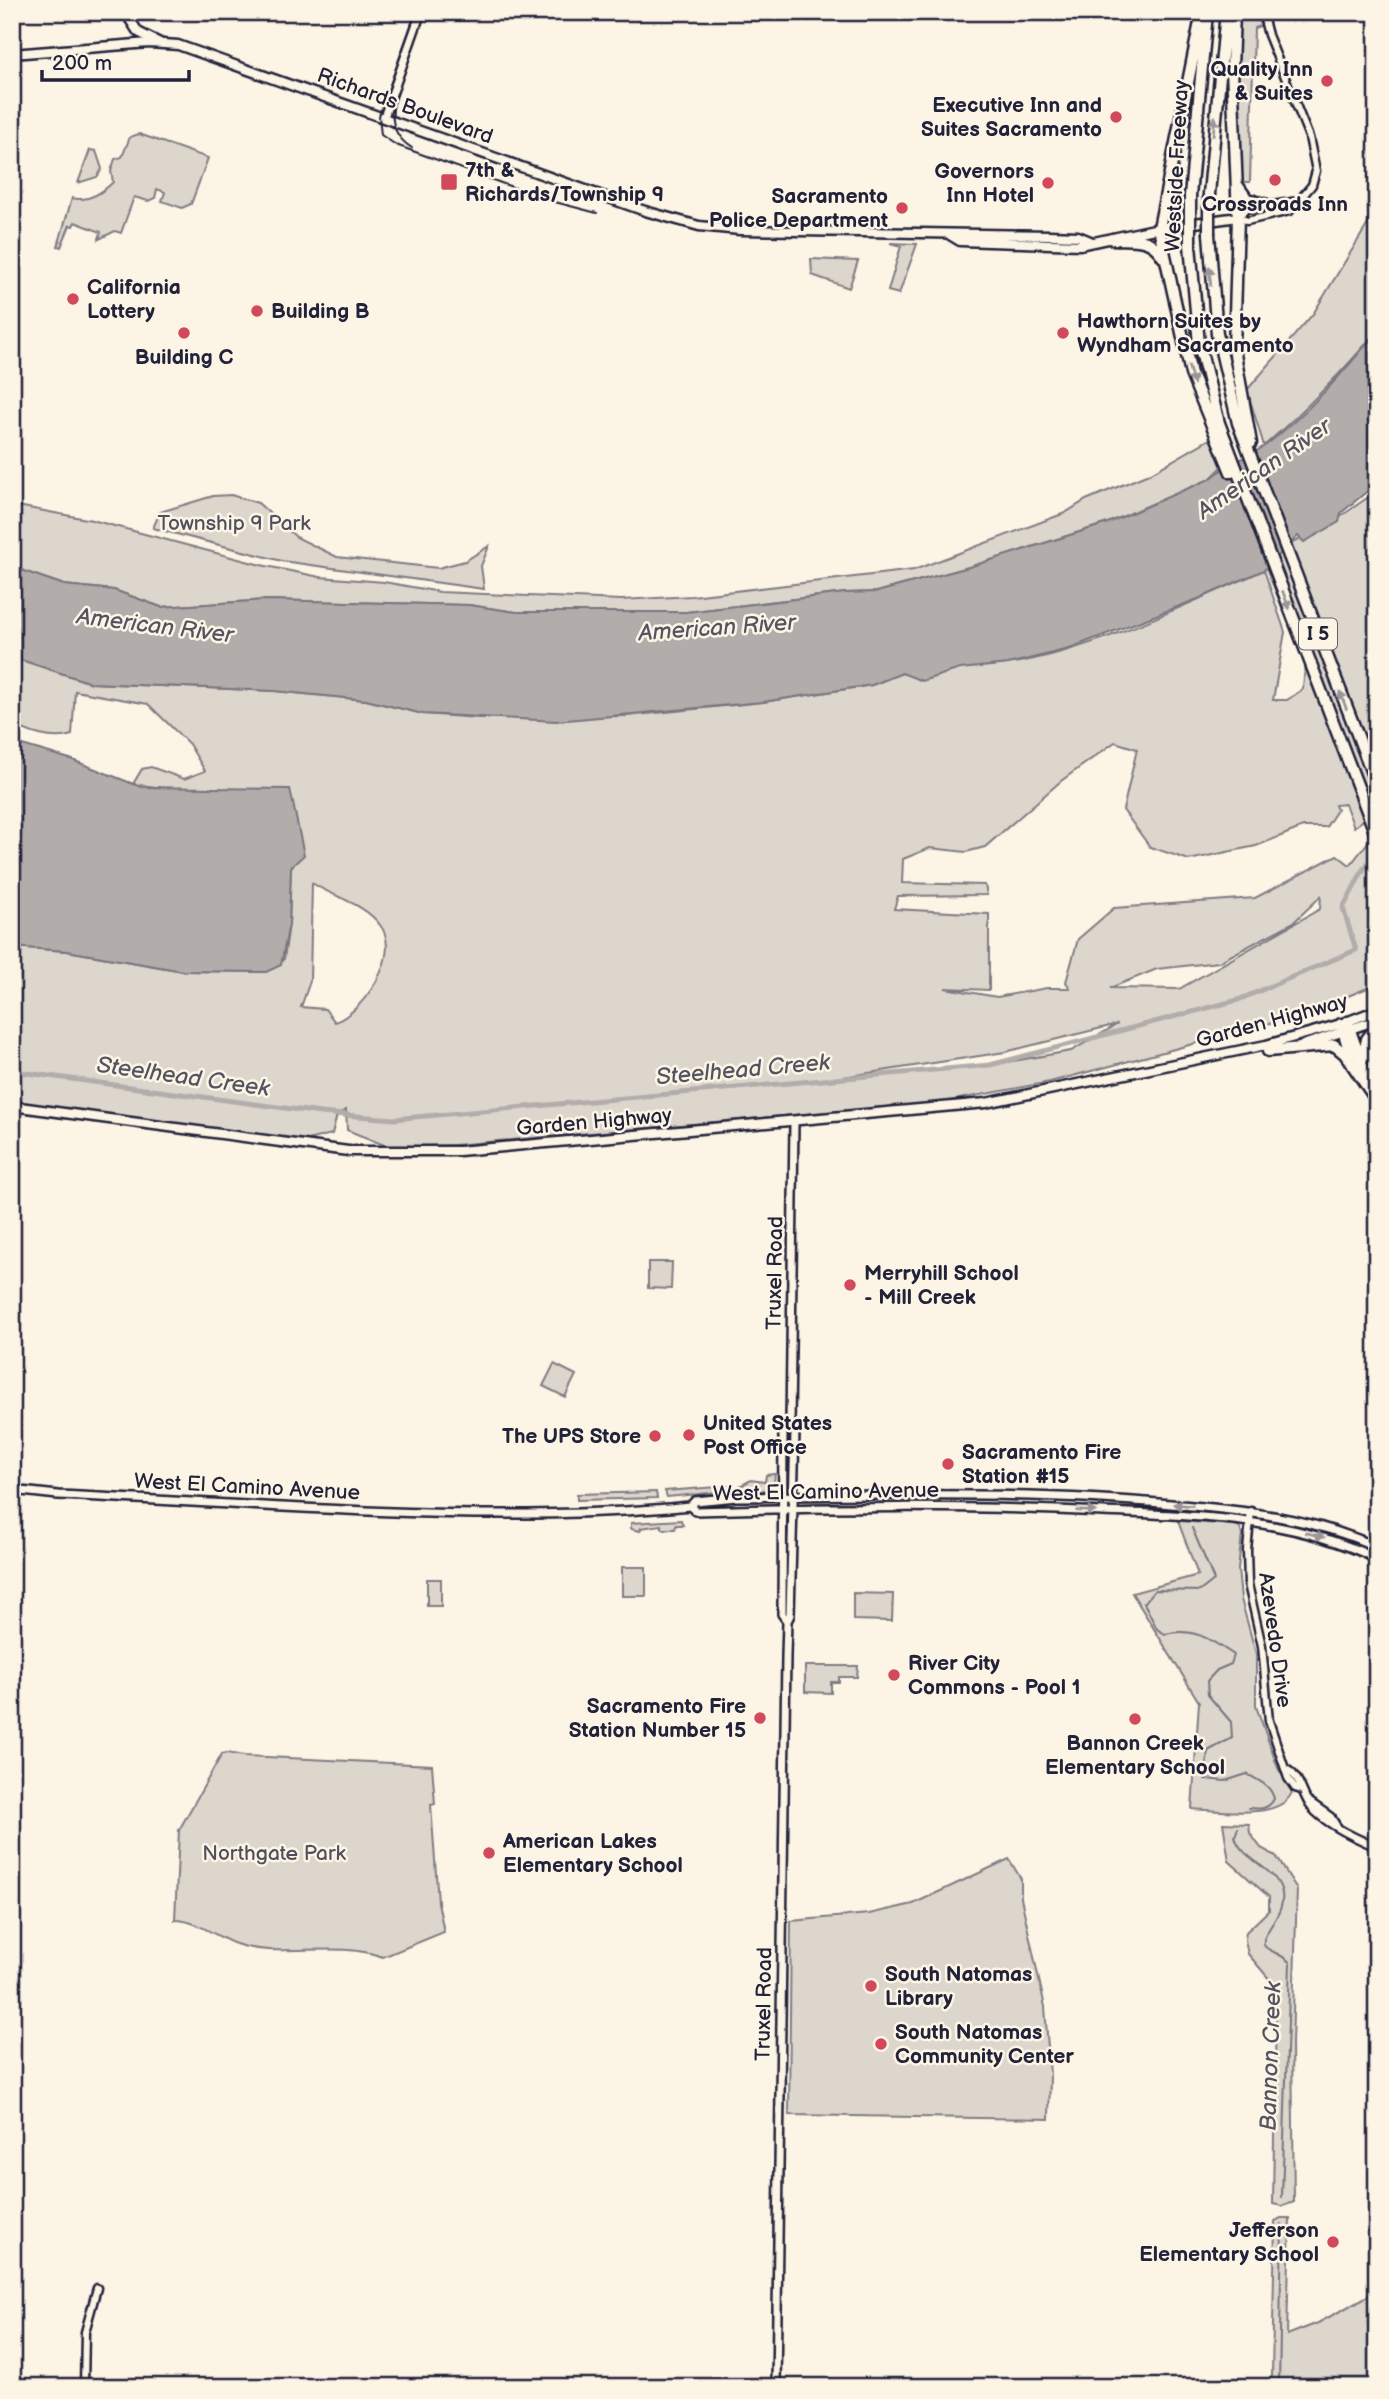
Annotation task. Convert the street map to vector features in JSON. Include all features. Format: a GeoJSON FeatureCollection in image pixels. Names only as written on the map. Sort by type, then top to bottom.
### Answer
{"type":"FeatureCollection","features":[{"type":"Feature","properties":{"kind":"highway","name":"Westside Freeway"},"geometry":{"type":"LineString","coordinates":[[1204,12],[1190,196],[1190,245],[1195,315],[1211,397],[1377,837]]}},
{"type":"Feature","properties":{"kind":"highway"},"geometry":{"type":"LineString","coordinates":[[1204,12],[1158,228],[1185,354],[1207,418],[1262,536]]}},
{"type":"Feature","properties":{"kind":"highway","name":"Westside Freeway"},"geometry":{"type":"LineString","coordinates":[[1226,12],[1209,194],[1209,234],[1213,309],[1229,392],[1259,481],[1377,786]]}},
{"type":"Feature","properties":{"kind":"highway"},"geometry":{"type":"LineString","coordinates":[[1234,12],[1238,217],[1234,323],[1240,396],[1259,481]]}},
{"type":"Feature","properties":{"kind":"highway"},"geometry":{"type":"LineString","coordinates":[[1236,178],[1240,192],[1247,199],[1267,205]]}},
{"type":"Feature","properties":{"kind":"highway"},"geometry":{"type":"LineString","coordinates":[[1112,239],[1147,241],[1156,245],[1165,260]]}},
{"type":"Feature","properties":{"kind":"highway"},"geometry":{"type":"LineString","coordinates":[[1359,1066],[1364,1047],[1377,1026]]}},
{"type":"Feature","properties":{"kind":"highway"},"geometry":{"type":"LineString","coordinates":[[1346,1027],[1359,1066],[1377,1101]]}},
{"type":"Feature","properties":{"kind":"highway"},"geometry":{"type":"LineString","coordinates":[[1268,1051],[1329,1044],[1343,1051],[1377,1087]]}},
{"type":"Feature","properties":{"kind":"main road"},"geometry":{"type":"LineString","coordinates":[[384,117],[421,12]]}},
{"type":"Feature","properties":{"kind":"main road"},"geometry":{"type":"LineString","coordinates":[[130,18],[138,32],[160,43]]}},
{"type":"Feature","properties":{"kind":"main road","name":"Richards Boulevard"},"geometry":{"type":"LineString","coordinates":[[12,54],[160,43],[189,48],[661,217],[699,226],[740,230],[950,235],[960,242],[1080,245],[1158,228],[1238,217]]}},
{"type":"Feature","properties":{"kind":"main road","name":"Garden Highway"},"geometry":{"type":"LineString","coordinates":[[1176,1064],[1307,1044],[1377,1010]]}},
{"type":"Feature","properties":{"kind":"main road","name":"Garden Highway"},"geometry":{"type":"LineString","coordinates":[[12,1106],[291,1144],[392,1153],[459,1151],[794,1123],[986,1103],[1377,1020]]}},
{"type":"Feature","properties":{"kind":"main road","name":"Truxel Road"},"geometry":{"type":"LineString","coordinates":[[776,2387],[788,1618],[793,1509],[794,1432],[790,1423],[794,1123]]}},
{"type":"Feature","properties":{"kind":"main road","name":"Truxel Road"},"geometry":{"type":"LineString","coordinates":[[788,1618],[782,1614],[781,1496],[783,1432],[790,1423]]}},
{"type":"Feature","properties":{"kind":"main road","name":"West El Camino Avenue"},"geometry":{"type":"LineString","coordinates":[[12,1490],[359,1510],[570,1512],[690,1506],[695,1501],[781,1496],[1071,1497],[1251,1511],[1317,1525],[1377,1547]]}},
{"type":"Feature","properties":{"kind":"main road","name":"West El Camino Avenue"},"geometry":{"type":"LineString","coordinates":[[690,1506],[695,1511],[1028,1508],[1250,1522],[1325,1538],[1377,1559]]}},
{"type":"Feature","properties":{"kind":"street"},"geometry":{"type":"LineString","coordinates":[[1262,12],[1268,35],[1314,152],[1315,178],[1298,201]]}},
{"type":"Feature","properties":{"kind":"street","name":"Richards Boulevard"},"geometry":{"type":"LineString","coordinates":[[1298,201],[1290,211],[1279,214],[1247,221],[1238,217],[1246,209],[1298,201]]}},
{"type":"Feature","properties":{"kind":"street","name":"Azevedo Drive"},"geometry":{"type":"LineString","coordinates":[[1251,1511],[1247,1571],[1262,1646],[1266,1709],[1276,1745],[1288,1770],[1288,1778],[1327,1822],[1377,1847]]}},
{"type":"Feature","properties":{"kind":"street"},"geometry":{"type":"LineString","coordinates":[[84,2387],[85,2332],[97,2288]]}},
{"type":"Feature","properties":{"kind":"green space"},"geometry":{"type":"Polygon","coordinates":[[[1240,12],[1258,12],[1260,26],[1254,28],[1250,182],[1241,182],[1237,57],[1240,12]]]}},
{"type":"Feature","properties":{"kind":"green space"},"geometry":{"type":"Polygon","coordinates":[[[139,134],[208,158],[191,204],[182,208],[162,201],[165,192],[157,189],[155,198],[148,201],[134,197],[121,233],[115,231],[99,239],[101,232],[75,222],[73,226],[70,225],[61,247],[58,246],[72,198],[94,196],[113,182],[111,171],[115,159],[122,157],[130,137],[139,134]]]}},
{"type":"Feature","properties":{"kind":"green space"},"geometry":{"type":"Polygon","coordinates":[[[90,150],[96,151],[102,169],[97,177],[78,183],[90,150]]]}},
{"type":"Feature","properties":{"kind":"green space"},"geometry":{"type":"Polygon","coordinates":[[[1377,209],[1377,331],[1323,391],[1264,446],[1247,390],[1313,314],[1377,209]]]}},
{"type":"Feature","properties":{"kind":"green space"},"geometry":{"type":"Polygon","coordinates":[[[890,243],[917,244],[899,294],[888,291],[901,246],[890,243]]]}},
{"type":"Feature","properties":{"kind":"green space"},"geometry":{"type":"Polygon","coordinates":[[[811,259],[858,261],[849,288],[812,275],[811,259]]]}},
{"type":"Feature","properties":{"kind":"green space"},"geometry":{"type":"Polygon","coordinates":[[[1210,439],[1223,466],[1210,479],[1108,523],[969,567],[877,592],[845,593],[686,612],[516,612],[469,605],[266,600],[161,607],[114,590],[64,585],[12,567],[12,505],[92,520],[261,565],[320,577],[384,582],[440,592],[621,600],[692,596],[914,570],[1065,513],[1086,500],[1151,473],[1210,439]]]}},
{"type":"Feature","properties":{"kind":"green space"},"geometry":{"type":"Polygon","coordinates":[[[1377,491],[1377,810],[1354,827],[1345,804],[1335,805],[1337,810],[1326,827],[1303,827],[1256,846],[1189,860],[1150,847],[1123,810],[1137,749],[1115,742],[1061,781],[985,847],[966,852],[930,848],[903,859],[902,883],[985,885],[987,895],[898,896],[894,909],[989,914],[989,990],[945,988],[997,997],[1047,988],[1070,988],[1066,982],[1078,939],[1114,908],[1255,898],[1337,855],[1350,865],[1369,841],[1377,860],[1377,984],[1324,1006],[1261,1026],[1050,1082],[943,1102],[454,1145],[389,1147],[347,1130],[346,1110],[337,1115],[332,1134],[291,1144],[12,1106],[12,947],[67,951],[183,971],[266,972],[284,959],[289,924],[291,867],[295,862],[290,789],[172,789],[133,784],[142,769],[151,767],[184,779],[205,771],[189,744],[148,704],[75,691],[72,735],[49,737],[18,726],[12,722],[12,657],[91,683],[274,691],[366,700],[423,714],[479,718],[627,716],[763,702],[872,685],[902,673],[928,678],[964,668],[1039,658],[1138,625],[1264,570],[1285,632],[1273,700],[1287,700],[1303,689],[1305,665],[1263,560],[1347,512],[1377,491]],[[312,883],[310,981],[301,1007],[325,1009],[335,1022],[357,1007],[368,995],[377,981],[387,951],[386,937],[373,917],[312,883]],[[1321,896],[1294,922],[1219,962],[1157,969],[1110,988],[1179,989],[1320,909],[1321,896]],[[1118,1024],[1005,1052],[810,1082],[990,1065],[1071,1051],[1118,1024]]]}},
{"type":"Feature","properties":{"kind":"green space","name":"Township 9 Park"},"geometry":{"type":"Polygon","coordinates":[[[231,495],[258,503],[296,537],[337,557],[438,568],[465,561],[489,546],[481,566],[484,589],[282,561],[153,528],[160,512],[213,496],[231,495]]]}},
{"type":"Feature","properties":{"kind":"green space"},"geometry":{"type":"Polygon","coordinates":[[[648,1262],[672,1262],[671,1289],[648,1288],[648,1262]]]}},
{"type":"Feature","properties":{"kind":"green space"},"geometry":{"type":"Polygon","coordinates":[[[554,1364],[576,1375],[565,1397],[543,1386],[554,1364]]]}},
{"type":"Feature","properties":{"kind":"green space"},"geometry":{"type":"Polygon","coordinates":[[[775,1474],[773,1490],[739,1491],[740,1486],[751,1480],[765,1482],[766,1475],[775,1474]]]}},
{"type":"Feature","properties":{"kind":"green space"},"geometry":{"type":"Polygon","coordinates":[[[731,1486],[730,1491],[667,1497],[665,1491],[731,1486]]]}},
{"type":"Feature","properties":{"kind":"green space"},"geometry":{"type":"Polygon","coordinates":[[[656,1492],[657,1498],[577,1500],[577,1494],[656,1492]]]}},
{"type":"Feature","properties":{"kind":"green space"},"geometry":{"type":"Polygon","coordinates":[[[681,1520],[683,1525],[676,1525],[675,1529],[663,1529],[661,1525],[641,1528],[640,1531],[631,1529],[631,1523],[681,1520]]]}},
{"type":"Feature","properties":{"kind":"green space"},"geometry":{"type":"Polygon","coordinates":[[[1178,1521],[1239,1526],[1242,1534],[1238,1569],[1241,1599],[1256,1654],[1256,1706],[1278,1768],[1292,1792],[1286,1801],[1275,1807],[1247,1812],[1192,1809],[1199,1702],[1132,1593],[1198,1575],[1178,1521]]]}},
{"type":"Feature","properties":{"kind":"green space"},"geometry":{"type":"Polygon","coordinates":[[[622,1567],[646,1567],[646,1596],[622,1596],[622,1567]]]}},
{"type":"Feature","properties":{"kind":"green space"},"geometry":{"type":"Polygon","coordinates":[[[427,1579],[441,1579],[441,1606],[427,1606],[427,1579]]]}},
{"type":"Feature","properties":{"kind":"green space"},"geometry":{"type":"Polygon","coordinates":[[[853,1593],[893,1594],[892,1621],[853,1620],[853,1593]]]}},
{"type":"Feature","properties":{"kind":"green space"},"geometry":{"type":"Polygon","coordinates":[[[805,1666],[858,1666],[857,1677],[839,1677],[839,1682],[831,1682],[831,1693],[805,1692],[805,1666]]]}},
{"type":"Feature","properties":{"kind":"green space","name":"Northgate Park"},"geometry":{"type":"Polygon","coordinates":[[[222,1754],[432,1765],[435,1804],[431,1805],[438,1902],[444,1932],[383,1957],[347,1950],[252,1948],[236,1944],[191,1923],[175,1920],[179,1830],[222,1754]]]}},
{"type":"Feature","properties":{"kind":"green space"},"geometry":{"type":"Polygon","coordinates":[[[1223,1823],[1249,1824],[1250,1833],[1261,1848],[1276,1856],[1297,1889],[1292,2044],[1294,2202],[1283,2206],[1273,2204],[1276,2001],[1271,1981],[1248,1954],[1245,1940],[1246,1932],[1269,1910],[1269,1897],[1229,1861],[1223,1823]]]}},
{"type":"Feature","properties":{"kind":"green space"},"geometry":{"type":"Polygon","coordinates":[[[1009,1859],[1021,1879],[1021,1898],[1045,2007],[1050,2075],[1049,2119],[789,2115],[791,1921],[869,1914],[913,1904],[1009,1859]]]}},
{"type":"Feature","properties":{"kind":"green space"},"geometry":{"type":"Polygon","coordinates":[[[1290,2218],[1287,2335],[1318,2323],[1377,2291],[1377,2387],[1267,2387],[1272,2376],[1275,2221],[1290,2218]]]}},
{"type":"Feature","properties":{"kind":"water","name":"American River"},"geometry":{"type":"Polygon","coordinates":[[[1377,331],[1377,483],[1341,513],[1339,522],[1304,542],[1298,536],[1264,570],[1198,599],[1065,650],[1008,664],[960,669],[922,681],[902,673],[872,685],[763,702],[556,721],[423,714],[366,700],[274,691],[91,683],[12,657],[12,567],[64,585],[114,590],[161,607],[266,600],[469,605],[516,612],[686,612],[845,593],[877,592],[969,567],[1108,523],[1210,479],[1266,445],[1311,406],[1377,331]]]}},
{"type":"Feature","properties":{"kind":"water"},"geometry":{"type":"Polygon","coordinates":[[[12,742],[70,759],[141,787],[290,789],[304,855],[291,867],[289,924],[281,965],[266,972],[183,971],[67,951],[12,947],[12,742]]]}},
{"type":"Feature","properties":{"kind":"waterway","name":"Steelhead Creek"},"geometry":{"type":"LineString","coordinates":[[12,1071],[321,1113],[393,1119],[990,1065],[1238,1000],[1356,950],[1343,908],[1364,868],[1377,856]]}},
{"type":"Feature","properties":{"kind":"waterway","name":"Bannon Creek"},"geometry":{"type":"LineString","coordinates":[[1192,1528],[1214,1580],[1200,1591],[1155,1590],[1144,1603],[1157,1629],[1165,1634],[1193,1633],[1209,1639],[1234,1655],[1231,1664],[1217,1670],[1207,1681],[1208,1695],[1231,1722],[1232,1738],[1208,1751],[1205,1779],[1225,1781],[1247,1774],[1264,1784],[1274,1799],[1272,1803],[1266,1807],[1248,1808]]}},
{"type":"Feature","properties":{"kind":"waterway","name":"Bannon Creek"},"geometry":{"type":"LineString","coordinates":[[1238,1828],[1235,1836],[1238,1844],[1271,1874],[1281,1889],[1281,1906],[1266,1934],[1264,1945],[1290,1963],[1282,2197]]}},
{"type":"Feature","properties":{"kind":"waterway","name":"Bannon Creek"},"geometry":{"type":"LineString","coordinates":[[1279,2387],[1282,2224]]}},
{"type":"Feature","properties":{"kind":"tram line"},"geometry":{"type":"LineString","coordinates":[[416,12],[379,116],[381,135],[396,145],[551,201],[597,213]]}},
{"type":"Feature","properties":{"kind":"tram line"},"geometry":{"type":"LineString","coordinates":[[397,93],[393,109],[394,124],[400,137],[412,148]]}},
{"type":"Feature","properties":{"kind":"place","name":"Quality Inn & Suites"},"geometry":{"type":"Point","coordinates":[1327,81]}},
{"type":"Feature","properties":{"kind":"place","name":"Executive Inn and Suites Sacramento"},"geometry":{"type":"Point","coordinates":[1116,117]}},
{"type":"Feature","properties":{"kind":"place","name":"Crossroads Inn"},"geometry":{"type":"Point","coordinates":[1275,180]}},
{"type":"Feature","properties":{"kind":"place","name":"7th & Richards/Township 9"},"geometry":{"type":"Point","coordinates":[449,182]}},
{"type":"Feature","properties":{"kind":"place","name":"Governors Inn Hotel"},"geometry":{"type":"Point","coordinates":[1048,183]}},
{"type":"Feature","properties":{"kind":"place","name":"Sacramento Police Department"},"geometry":{"type":"Point","coordinates":[902,208]}},
{"type":"Feature","properties":{"kind":"place","name":"California Lottery"},"geometry":{"type":"Point","coordinates":[73,299]}},
{"type":"Feature","properties":{"kind":"place","name":"Building B"},"geometry":{"type":"Point","coordinates":[257,311]}},
{"type":"Feature","properties":{"kind":"place","name":"Building C"},"geometry":{"type":"Point","coordinates":[184,333]}},
{"type":"Feature","properties":{"kind":"place","name":"Hawthorn Suites by Wyndham Sacramento"},"geometry":{"type":"Point","coordinates":[1063,333]}},
{"type":"Feature","properties":{"kind":"place","name":"Merryhill School - Mill Creek"},"geometry":{"type":"Point","coordinates":[850,1285]}},
{"type":"Feature","properties":{"kind":"place","name":"United States Post Office"},"geometry":{"type":"Point","coordinates":[689,1435]}},
{"type":"Feature","properties":{"kind":"place","name":"The UPS Store"},"geometry":{"type":"Point","coordinates":[655,1436]}},
{"type":"Feature","properties":{"kind":"place","name":"Sacramento Fire Station #15"},"geometry":{"type":"Point","coordinates":[948,1464]}},
{"type":"Feature","properties":{"kind":"place","name":"River City Commons - Pool 1"},"geometry":{"type":"Point","coordinates":[894,1675]}},
{"type":"Feature","properties":{"kind":"place","name":"Sacramento Fire Station Number 15"},"geometry":{"type":"Point","coordinates":[760,1718]}},
{"type":"Feature","properties":{"kind":"place","name":"Bannon Creek Elementary School"},"geometry":{"type":"Point","coordinates":[1135,1719]}},
{"type":"Feature","properties":{"kind":"place","name":"American Lakes Elementary School"},"geometry":{"type":"Point","coordinates":[489,1853]}},
{"type":"Feature","properties":{"kind":"place","name":"South Natomas Library"},"geometry":{"type":"Point","coordinates":[871,1986]}},
{"type":"Feature","properties":{"kind":"place","name":"South Natomas Community Center"},"geometry":{"type":"Point","coordinates":[881,2044]}},
{"type":"Feature","properties":{"kind":"place","name":"Jefferson Elementary School"},"geometry":{"type":"Point","coordinates":[1333,2242]}}]}
